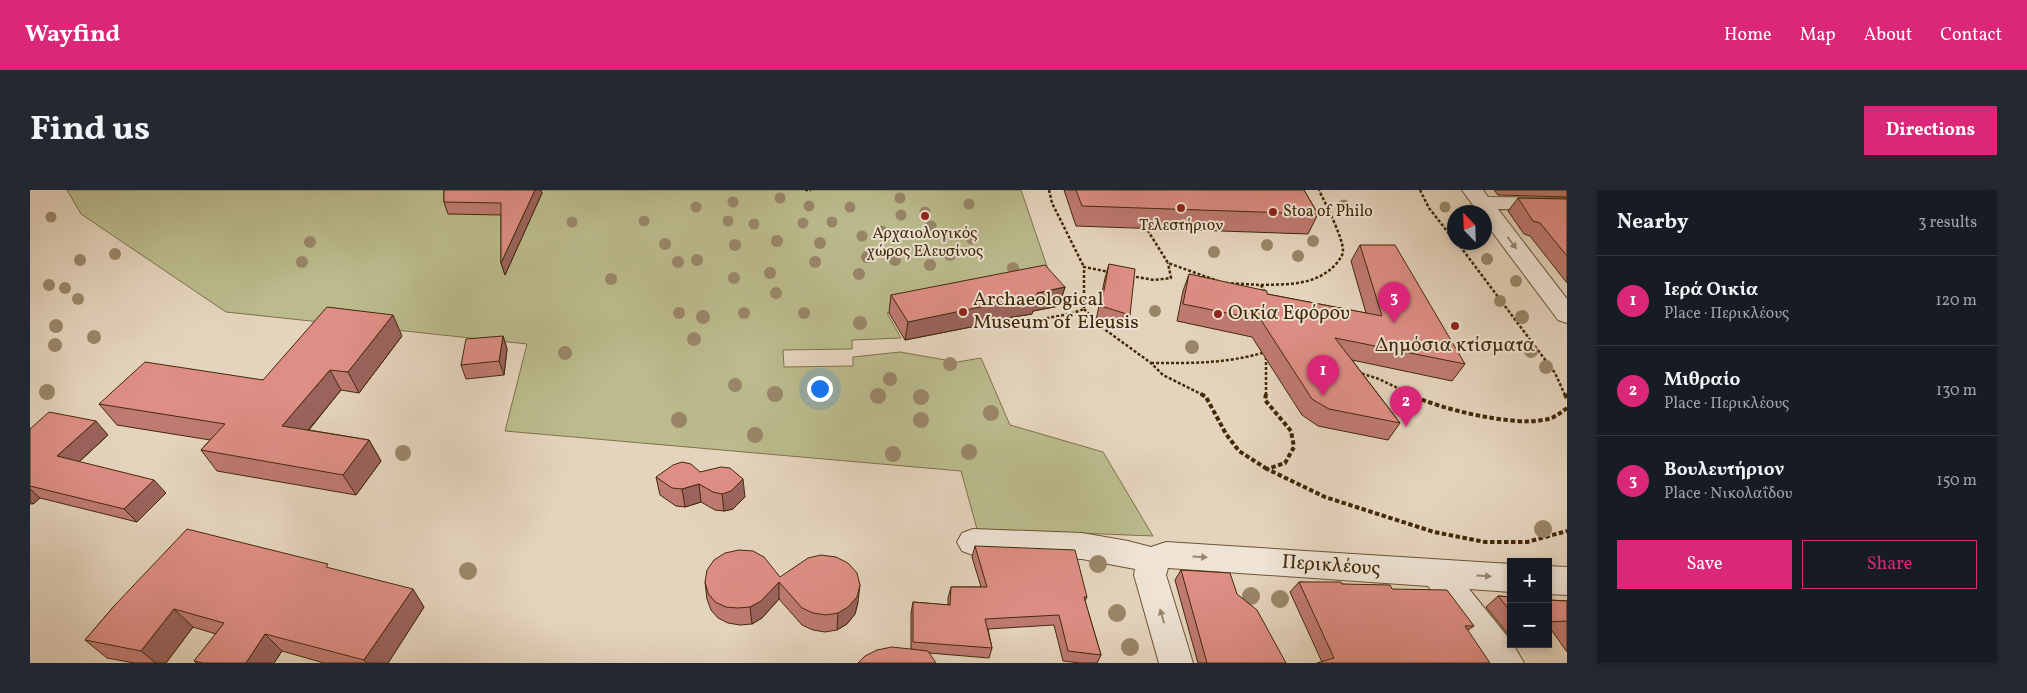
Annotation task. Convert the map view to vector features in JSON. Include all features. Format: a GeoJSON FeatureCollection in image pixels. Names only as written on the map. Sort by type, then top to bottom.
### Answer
{"type":"FeatureCollection","features":[{"type":"Feature","properties":{"kind":"street"},"geometry":{"type":"LineString","coordinates":[[1477,196],[1567,204]]}},
{"type":"Feature","properties":{"kind":"street"},"geometry":{"type":"LineString","coordinates":[[1477,196],[1567,315]]}},
{"type":"Feature","properties":{"kind":"street"},"geometry":{"type":"LineString","coordinates":[[973,542],[1082,546],[1128,554],[1152,561],[1150,575],[1176,663]]}},
{"type":"Feature","properties":{"kind":"street","name":"Περικλέους"},"geometry":{"type":"LineString","coordinates":[[1152,561],[1166,555],[1507,578]]}},
{"type":"Feature","properties":{"kind":"street"},"geometry":{"type":"LineString","coordinates":[[1437,573],[1507,663]]}},
{"type":"Feature","properties":{"kind":"street"},"geometry":{"type":"LineString","coordinates":[[1552,580],[1567,581]]}},
{"type":"Feature","properties":{"kind":"path"},"geometry":{"type":"LineString","coordinates":[[805,190],[812,190]]}},
{"type":"Feature","properties":{"kind":"path"},"geometry":{"type":"LineString","coordinates":[[1049,190],[1052,203],[1084,267],[1084,309],[1100,326],[1151,363],[1163,375],[1173,381],[1186,384],[1206,397],[1226,434],[1240,451],[1267,469],[1325,497],[1434,532],[1485,542],[1527,542],[1567,531]]}},
{"type":"Feature","properties":{"kind":"path"},"geometry":{"type":"LineString","coordinates":[[1168,263],[1225,283],[1292,284],[1315,280],[1329,271],[1338,262],[1343,251],[1342,242],[1319,190]]}},
{"type":"Feature","properties":{"kind":"path"},"geometry":{"type":"LineString","coordinates":[[1420,190],[1429,208],[1447,230]]}},
{"type":"Feature","properties":{"kind":"path"},"geometry":{"type":"LineString","coordinates":[[1123,274],[1154,280],[1171,278],[1168,263],[1143,224]]}},
{"type":"Feature","properties":{"kind":"path"},"geometry":{"type":"LineString","coordinates":[[1463,250],[1554,373],[1567,399]]}},
{"type":"Feature","properties":{"kind":"path"},"geometry":{"type":"LineString","coordinates":[[1084,267],[1116,273]]}},
{"type":"Feature","properties":{"kind":"path"},"geometry":{"type":"LineString","coordinates":[[1261,285],[1267,296]]}},
{"type":"Feature","properties":{"kind":"path"},"geometry":{"type":"LineString","coordinates":[[1002,326],[1070,314],[1084,309]]}},
{"type":"Feature","properties":{"kind":"path"},"geometry":{"type":"LineString","coordinates":[[1266,344],[1267,386],[1265,400],[1291,431],[1294,447],[1285,463],[1267,469]]}},
{"type":"Feature","properties":{"kind":"path"},"geometry":{"type":"LineString","coordinates":[[1151,363],[1211,363],[1237,360],[1266,351],[1274,355]]}},
{"type":"Feature","properties":{"kind":"path"},"geometry":{"type":"LineString","coordinates":[[1353,371],[1372,375],[1415,396],[1466,412],[1525,422],[1554,418],[1567,408]]}},
{"type":"Feature","properties":{"kind":"green space"},"geometry":{"type":"Polygon","coordinates":[[[67,190],[1021,190],[1052,281],[887,313],[901,338],[852,340],[852,349],[783,350],[784,367],[853,366],[853,357],[900,352],[957,362],[981,358],[1010,425],[1103,452],[1153,536],[977,529],[961,471],[505,431],[527,344],[226,312],[81,214],[67,190]]]}},
{"type":"Feature","properties":{"kind":"building"},"geometry":{"type":"Polygon","coordinates":[[[444,190],[535,190],[501,263],[501,203],[444,202],[444,190]]]}},
{"type":"Feature","properties":{"kind":"building"},"geometry":{"type":"Polygon","coordinates":[[[1076,190],[1304,190],[1318,214],[1082,206],[1076,190]]]}},
{"type":"Feature","properties":{"kind":"building"},"geometry":{"type":"Polygon","coordinates":[[[1518,198],[1567,199],[1567,256],[1540,223],[1533,221],[1518,198]]]}},
{"type":"Feature","properties":{"kind":"building"},"geometry":{"type":"Polygon","coordinates":[[[1360,245],[1395,245],[1465,364],[1335,338],[1400,423],[1329,409],[1312,399],[1261,320],[1183,304],[1189,274],[1267,291],[1267,294],[1382,316],[1360,245]]]}},
{"type":"Feature","properties":{"kind":"building"},"geometry":{"type":"Polygon","coordinates":[[[1109,264],[1135,269],[1130,315],[1101,306],[1109,264]]]}},
{"type":"Feature","properties":{"kind":"building"},"geometry":{"type":"Polygon","coordinates":[[[1045,265],[1065,287],[1037,293],[1037,296],[1004,301],[908,322],[891,295],[1045,265]]]}},
{"type":"Feature","properties":{"kind":"building"},"geometry":{"type":"Polygon","coordinates":[[[327,307],[393,315],[348,372],[330,370],[282,426],[369,440],[343,475],[201,450],[225,424],[99,404],[145,362],[263,380],[327,307]]]}},
{"type":"Feature","properties":{"kind":"building"},"geometry":{"type":"Polygon","coordinates":[[[503,336],[499,361],[461,365],[466,339],[503,336]]]}},
{"type":"Feature","properties":{"kind":"building"},"geometry":{"type":"Polygon","coordinates":[[[49,412],[96,421],[57,456],[154,480],[124,509],[30,486],[30,429],[49,412]]]}},
{"type":"Feature","properties":{"kind":"building"},"geometry":{"type":"Polygon","coordinates":[[[682,462],[691,464],[700,472],[721,467],[730,468],[743,479],[731,491],[722,494],[713,492],[699,484],[682,489],[672,488],[656,477],[673,465],[682,462]]]}},
{"type":"Feature","properties":{"kind":"building"},"geometry":{"type":"Polygon","coordinates":[[[187,529],[328,564],[326,567],[413,589],[364,660],[265,634],[246,663],[203,663],[194,661],[224,623],[174,609],[141,651],[85,640],[115,605],[187,529]]]}},
{"type":"Feature","properties":{"kind":"building"},"geometry":{"type":"Polygon","coordinates":[[[975,546],[1075,550],[1087,597],[1084,597],[1101,655],[1068,651],[1059,615],[985,619],[992,648],[913,642],[913,602],[950,605],[951,587],[987,587],[975,546]]]}},
{"type":"Feature","properties":{"kind":"building"},"geometry":{"type":"Polygon","coordinates":[[[739,550],[753,551],[764,557],[780,577],[808,558],[821,555],[836,557],[848,563],[857,573],[860,585],[857,597],[848,607],[838,613],[826,615],[813,613],[802,608],[779,582],[761,601],[750,607],[726,607],[715,602],[708,593],[705,582],[707,570],[714,560],[725,553],[739,550]]]}},
{"type":"Feature","properties":{"kind":"building"},"geometry":{"type":"Polygon","coordinates":[[[1181,570],[1230,573],[1237,594],[1257,610],[1286,663],[1207,663],[1181,570]]]}},
{"type":"Feature","properties":{"kind":"building"},"geometry":{"type":"Polygon","coordinates":[[[1299,582],[1341,582],[1342,584],[1390,585],[1392,589],[1447,590],[1474,626],[1465,626],[1490,663],[1317,663],[1334,658],[1299,582]]]}},
{"type":"Feature","properties":{"kind":"building"},"geometry":{"type":"Polygon","coordinates":[[[1498,596],[1507,597],[1507,607],[1498,596]]]}},
{"type":"Feature","properties":{"kind":"building"},"geometry":{"type":"Polygon","coordinates":[[[1552,600],[1567,601],[1566,621],[1552,622],[1552,600]]]}},
{"type":"Feature","properties":{"kind":"building"},"geometry":{"type":"Polygon","coordinates":[[[892,647],[928,651],[936,663],[858,663],[865,656],[877,650],[892,647]]]}},
{"type":"Feature","properties":{"kind":"place","name":"Τελεστήριον"},"geometry":{"type":"Point","coordinates":[1181,208]}},
{"type":"Feature","properties":{"kind":"place","name":"Stoa of Philo"},"geometry":{"type":"Point","coordinates":[1273,212]}},
{"type":"Feature","properties":{"kind":"place","name":"Αρχαιολογικός χώρος Ελευσίνος"},"geometry":{"type":"Point","coordinates":[925,216]}},
{"type":"Feature","properties":{"kind":"place","name":"Archaeological Museum of Eleusis"},"geometry":{"type":"Point","coordinates":[963,312]}},
{"type":"Feature","properties":{"kind":"place","name":"Οικία Εφόρου"},"geometry":{"type":"Point","coordinates":[1218,314]}},
{"type":"Feature","properties":{"kind":"place","name":"Βουλευτήριον"},"geometry":{"type":"Point","coordinates":[1394,323]}},
{"type":"Feature","properties":{"kind":"place","name":"Δημόσια κτίσματα"},"geometry":{"type":"Point","coordinates":[1455,326]}},
{"type":"Feature","properties":{"kind":"place","name":"Ιερά Οικία"},"geometry":{"type":"Point","coordinates":[1323,396]}},
{"type":"Feature","properties":{"kind":"place","name":"Μιθραίο"},"geometry":{"type":"Point","coordinates":[1406,427]}}]}
